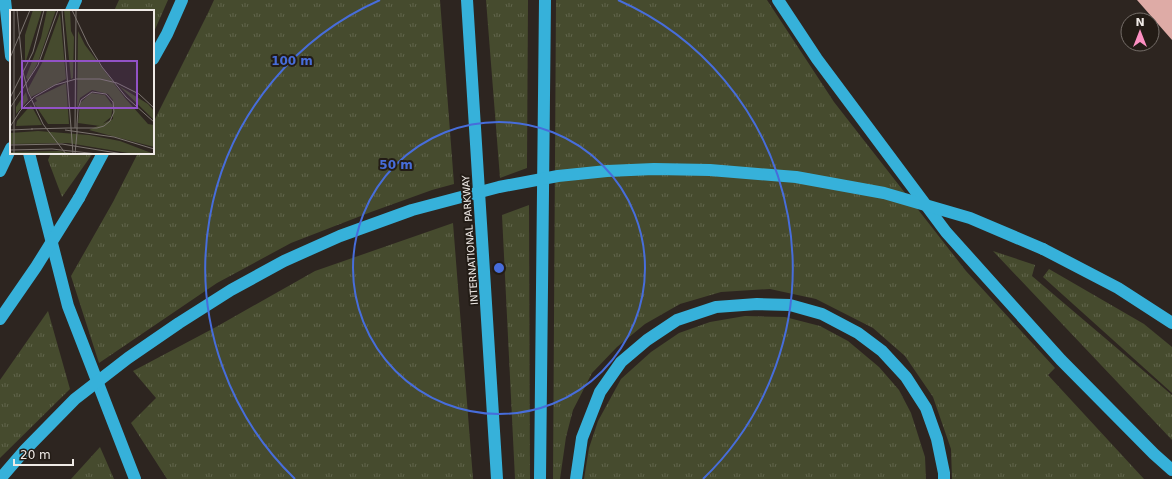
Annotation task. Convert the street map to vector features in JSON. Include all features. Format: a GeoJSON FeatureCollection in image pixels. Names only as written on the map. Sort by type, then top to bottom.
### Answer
{"type":"FeatureCollection","features":[{"type":"Feature","properties":{"kind":"highway"},"geometry":{"type":"LineString","coordinates":[[5,0],[10,47]]}},
{"type":"Feature","properties":{"kind":"highway"},"geometry":{"type":"LineString","coordinates":[[71,10],[76,0]]}},
{"type":"Feature","properties":{"kind":"highway"},"geometry":{"type":"LineString","coordinates":[[154,57],[167,34],[182,0]]}},
{"type":"Feature","properties":{"kind":"highway","name":"INTERNATIONAL PARKWAY"},"geometry":{"type":"LineString","coordinates":[[467,0],[497,479]]}},
{"type":"Feature","properties":{"kind":"highway"},"geometry":{"type":"LineString","coordinates":[[540,479],[545,0]]}},
{"type":"Feature","properties":{"kind":"highway"},"geometry":{"type":"LineString","coordinates":[[778,0],[817,59],[946,232],[1061,360],[1154,454],[1172,470]]}},
{"type":"Feature","properties":{"kind":"highway"},"geometry":{"type":"LineString","coordinates":[[0,171],[10,150]]}},
{"type":"Feature","properties":{"kind":"highway"},"geometry":{"type":"LineString","coordinates":[[29,154],[68,306],[133,474]]}},
{"type":"Feature","properties":{"kind":"highway"},"geometry":{"type":"LineString","coordinates":[[0,319],[36,267],[79,198],[102,154]]}},
{"type":"Feature","properties":{"kind":"highway"},"geometry":{"type":"LineString","coordinates":[[0,479],[25,450],[76,399],[128,358],[179,322],[284,260],[340,236],[412,210],[499,187],[558,176],[607,171],[654,169],[710,170],[796,177],[884,193],[970,218],[1043,248],[1118,288],[1172,323]]}},
{"type":"Feature","properties":{"kind":"highway"},"geometry":{"type":"LineString","coordinates":[[576,479],[582,438],[600,392],[621,362],[647,340],[677,320],[716,307],[757,304],[790,305],[822,314],[858,333],[882,351],[906,377],[926,408],[937,439],[944,479]]}},
{"type":"Feature","properties":{"kind":"green space"},"geometry":{"type":"Polygon","coordinates":[[[119,0],[168,0],[154,32],[154,10],[114,10],[119,0]]]}},
{"type":"Feature","properties":{"kind":"green space"},"geometry":{"type":"Polygon","coordinates":[[[214,0],[440,0],[454,184],[432,190],[371,212],[291,243],[217,283],[99,363],[71,276],[113,202],[137,154],[154,154],[154,121],[214,0]]]}},
{"type":"Feature","properties":{"kind":"green space"},"geometry":{"type":"Polygon","coordinates":[[[486,0],[528,0],[527,168],[500,178],[486,0]]]}},
{"type":"Feature","properties":{"kind":"green space"},"geometry":{"type":"Polygon","coordinates":[[[556,0],[767,0],[834,102],[966,271],[1055,368],[1048,375],[1144,479],[952,479],[951,449],[933,397],[905,356],[873,328],[816,299],[770,289],[721,292],[680,304],[645,324],[617,347],[592,373],[573,410],[566,437],[560,479],[553,479],[556,0]]]}},
{"type":"Feature","properties":{"kind":"green space"},"geometry":{"type":"Polygon","coordinates":[[[51,154],[92,154],[62,197],[48,160],[51,154]]]}},
{"type":"Feature","properties":{"kind":"green space"},"geometry":{"type":"Polygon","coordinates":[[[529,205],[530,479],[515,479],[502,215],[529,205]]]}},
{"type":"Feature","properties":{"kind":"green space"},"geometry":{"type":"Polygon","coordinates":[[[453,223],[473,479],[167,479],[131,423],[156,398],[133,371],[216,327],[315,271],[453,223]]]}},
{"type":"Feature","properties":{"kind":"green space"},"geometry":{"type":"Polygon","coordinates":[[[993,251],[1035,265],[1032,276],[1172,395],[1172,440],[993,251]]]}},
{"type":"Feature","properties":{"kind":"green space"},"geometry":{"type":"Polygon","coordinates":[[[1049,269],[1144,324],[1172,347],[1172,393],[1043,277],[1049,269]]]}},
{"type":"Feature","properties":{"kind":"green space"},"geometry":{"type":"Polygon","coordinates":[[[48,311],[70,389],[0,458],[0,380],[48,311]]]}},
{"type":"Feature","properties":{"kind":"green space"},"geometry":{"type":"Polygon","coordinates":[[[745,316],[785,317],[820,326],[848,341],[879,367],[899,390],[911,413],[925,457],[926,479],[584,479],[589,448],[598,421],[621,379],[651,352],[679,333],[710,322],[745,316]]]}},
{"type":"Feature","properties":{"kind":"green space"},"geometry":{"type":"Polygon","coordinates":[[[100,447],[114,479],[71,479],[100,447]]]}},
{"type":"Feature","properties":{"kind":"building"},"geometry":{"type":"Polygon","coordinates":[[[1137,0],[1172,0],[1172,40],[1160,26],[1160,12],[1148,12],[1137,0]]]}}]}
